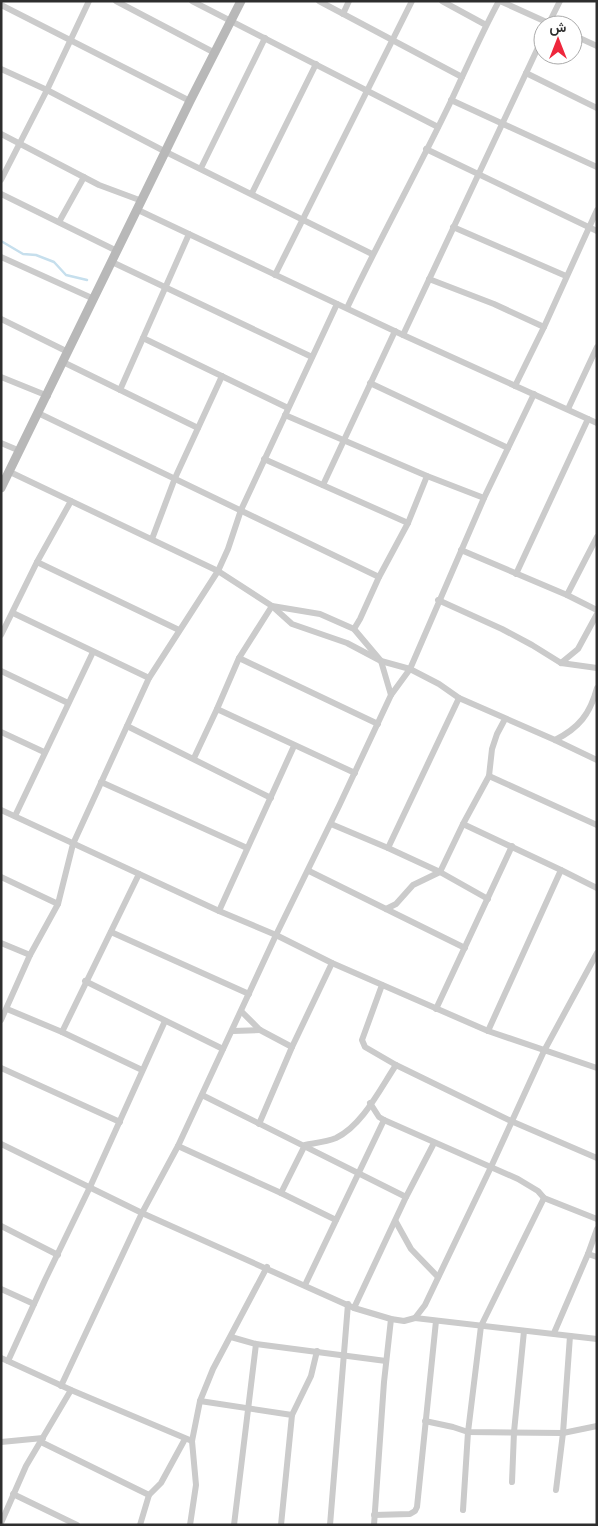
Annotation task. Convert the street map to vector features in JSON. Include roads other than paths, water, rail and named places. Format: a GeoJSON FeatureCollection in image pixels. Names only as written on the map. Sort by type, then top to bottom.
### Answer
{"type":"FeatureCollection","features":[{"type":"Feature","properties":{"kind":"street"},"geometry":{"type":"LineString","coordinates":[[1,180],[47,90],[89,1]]}},
{"type":"Feature","properties":{"kind":"street"},"geometry":{"type":"LineString","coordinates":[[116,1],[216,53]]}},
{"type":"Feature","properties":{"kind":"street"},"geometry":{"type":"LineString","coordinates":[[192,1],[438,127]]}},
{"type":"Feature","properties":{"kind":"street"},"geometry":{"type":"LineString","coordinates":[[1,488],[48,396],[190,101],[241,1]]}},
{"type":"Feature","properties":{"kind":"street"},"geometry":{"type":"LineString","coordinates":[[319,1],[462,77]]}},
{"type":"Feature","properties":{"kind":"street"},"geometry":{"type":"LineString","coordinates":[[343,14],[349,1]]}},
{"type":"Feature","properties":{"kind":"street"},"geometry":{"type":"LineString","coordinates":[[275,275],[412,1]]}},
{"type":"Feature","properties":{"kind":"street"},"geometry":{"type":"LineString","coordinates":[[442,1],[486,24]]}},
{"type":"Feature","properties":{"kind":"street"},"geometry":{"type":"LineString","coordinates":[[347,308],[372,254],[438,127],[486,24],[500,1],[533,16]]}},
{"type":"Feature","properties":{"kind":"street"},"geometry":{"type":"LineString","coordinates":[[554,15],[560,1]]}},
{"type":"Feature","properties":{"kind":"street"},"geometry":{"type":"LineString","coordinates":[[1,5],[70,42],[190,101]]}},
{"type":"Feature","properties":{"kind":"street"},"geometry":{"type":"LineString","coordinates":[[201,168],[265,38]]}},
{"type":"Feature","properties":{"kind":"street"},"geometry":{"type":"LineString","coordinates":[[583,39],[597,46]]}},
{"type":"Feature","properties":{"kind":"street"},"geometry":{"type":"LineString","coordinates":[[403,334],[533,58]]}},
{"type":"Feature","properties":{"kind":"street"},"geometry":{"type":"LineString","coordinates":[[252,194],[316,64]]}},
{"type":"Feature","properties":{"kind":"street"},"geometry":{"type":"LineString","coordinates":[[1,69],[47,90],[166,152],[372,254]]}},
{"type":"Feature","properties":{"kind":"street"},"geometry":{"type":"LineString","coordinates":[[526,73],[597,108]]}},
{"type":"Feature","properties":{"kind":"street"},"geometry":{"type":"LineString","coordinates":[[451,100],[597,167]]}},
{"type":"Feature","properties":{"kind":"street"},"geometry":{"type":"LineString","coordinates":[[1,134],[119,194],[142,201]]}},
{"type":"Feature","properties":{"kind":"street"},"geometry":{"type":"LineString","coordinates":[[426,150],[597,231]]}},
{"type":"Feature","properties":{"kind":"street"},"geometry":{"type":"LineString","coordinates":[[59,222],[84,177]]}},
{"type":"Feature","properties":{"kind":"street"},"geometry":{"type":"LineString","coordinates":[[1,194],[117,251]]}},
{"type":"Feature","properties":{"kind":"street"},"geometry":{"type":"LineString","coordinates":[[138,210],[395,331],[597,423]]}},
{"type":"Feature","properties":{"kind":"street"},"geometry":{"type":"LineString","coordinates":[[516,386],[597,210]]}},
{"type":"Feature","properties":{"kind":"street"},"geometry":{"type":"LineString","coordinates":[[453,227],[566,276]]}},
{"type":"Feature","properties":{"kind":"street"},"geometry":{"type":"LineString","coordinates":[[120,390],[189,234]]}},
{"type":"Feature","properties":{"kind":"street"},"geometry":{"type":"LineString","coordinates":[[1,256],[94,299]]}},
{"type":"Feature","properties":{"kind":"street"},"geometry":{"type":"LineString","coordinates":[[112,262],[312,357]]}},
{"type":"Feature","properties":{"kind":"street"},"geometry":{"type":"LineString","coordinates":[[429,279],[494,304],[544,327]]}},
{"type":"Feature","properties":{"kind":"street"},"geometry":{"type":"LineString","coordinates":[[1,1020],[30,955],[58,904],[73,844],[149,678],[218,570],[228,549],[241,510],[337,304]]}},
{"type":"Feature","properties":{"kind":"street"},"geometry":{"type":"LineString","coordinates":[[1,320],[68,352]]}},
{"type":"Feature","properties":{"kind":"street"},"geometry":{"type":"LineString","coordinates":[[323,485],[395,331]]}},
{"type":"Feature","properties":{"kind":"street"},"geometry":{"type":"LineString","coordinates":[[143,338],[288,408]]}},
{"type":"Feature","properties":{"kind":"street"},"geometry":{"type":"LineString","coordinates":[[568,409],[596,351]]}},
{"type":"Feature","properties":{"kind":"street"},"geometry":{"type":"LineString","coordinates":[[63,362],[198,428]]}},
{"type":"Feature","properties":{"kind":"street"},"geometry":{"type":"LineString","coordinates":[[1,376],[48,396]]}},
{"type":"Feature","properties":{"kind":"street"},"geometry":{"type":"LineString","coordinates":[[152,539],[175,478],[222,376]]}},
{"type":"Feature","properties":{"kind":"street"},"geometry":{"type":"LineString","coordinates":[[370,383],[508,448]]}},
{"type":"Feature","properties":{"kind":"street"},"geometry":{"type":"LineString","coordinates":[[62,1386],[142,1213],[178,1146],[391,695],[410,669],[438,600],[534,394]]}},
{"type":"Feature","properties":{"kind":"street"},"geometry":{"type":"LineString","coordinates":[[38,413],[379,577]]}},
{"type":"Feature","properties":{"kind":"street"},"geometry":{"type":"LineString","coordinates":[[285,415],[484,498]]}},
{"type":"Feature","properties":{"kind":"street"},"geometry":{"type":"LineString","coordinates":[[516,574],[588,419]]}},
{"type":"Feature","properties":{"kind":"street"},"geometry":{"type":"LineString","coordinates":[[1,442],[20,451]]}},
{"type":"Feature","properties":{"kind":"street"},"geometry":{"type":"LineString","coordinates":[[264,459],[408,523]]}},
{"type":"Feature","properties":{"kind":"street"},"geometry":{"type":"LineString","coordinates":[[10,472],[218,570],[272,606],[292,624],[347,643],[380,661],[410,669],[439,684],[459,698],[597,760]]}},
{"type":"Feature","properties":{"kind":"street"},"geometry":{"type":"LineString","coordinates":[[354,629],[408,523],[428,476]]}},
{"type":"Feature","properties":{"kind":"street"},"geometry":{"type":"LineString","coordinates":[[1,635],[37,562],[71,501]]}},
{"type":"Feature","properties":{"kind":"street"},"geometry":{"type":"LineString","coordinates":[[568,595],[597,537]]}},
{"type":"Feature","properties":{"kind":"street"},"geometry":{"type":"LineString","coordinates":[[461,550],[568,595],[597,612],[578,649],[561,663]]}},
{"type":"Feature","properties":{"kind":"street"},"geometry":{"type":"LineString","coordinates":[[588,555],[597,558]]}},
{"type":"Feature","properties":{"kind":"street"},"geometry":{"type":"LineString","coordinates":[[37,562],[179,630]]}},
{"type":"Feature","properties":{"kind":"street"},"geometry":{"type":"LineString","coordinates":[[438,600],[532,644],[561,663],[597,668]]}},
{"type":"Feature","properties":{"kind":"street"},"geometry":{"type":"LineString","coordinates":[[272,606],[320,614],[354,629],[380,661],[391,695]]}},
{"type":"Feature","properties":{"kind":"street"},"geometry":{"type":"LineString","coordinates":[[194,758],[239,658],[272,606]]}},
{"type":"Feature","properties":{"kind":"street"},"geometry":{"type":"LineString","coordinates":[[13,613],[149,678]]}},
{"type":"Feature","properties":{"kind":"street"},"geometry":{"type":"LineString","coordinates":[[14,816],[93,652]]}},
{"type":"Feature","properties":{"kind":"street"},"geometry":{"type":"LineString","coordinates":[[239,658],[378,724]]}},
{"type":"Feature","properties":{"kind":"street"},"geometry":{"type":"LineString","coordinates":[[1,671],[68,703]]}},
{"type":"Feature","properties":{"kind":"street"},"geometry":{"type":"LineString","coordinates":[[556,740],[572,732],[576,727],[589,709],[597,688]]}},
{"type":"Feature","properties":{"kind":"street"},"geometry":{"type":"LineString","coordinates":[[388,848],[459,698]]}},
{"type":"Feature","properties":{"kind":"street"},"geometry":{"type":"LineString","coordinates":[[217,709],[355,773]]}},
{"type":"Feature","properties":{"kind":"street"},"geometry":{"type":"LineString","coordinates":[[386,909],[396,904],[413,885],[440,872],[489,776],[492,749],[505,718]]}},
{"type":"Feature","properties":{"kind":"street"},"geometry":{"type":"LineString","coordinates":[[127,726],[271,798]]}},
{"type":"Feature","properties":{"kind":"street"},"geometry":{"type":"LineString","coordinates":[[1,732],[44,752]]}},
{"type":"Feature","properties":{"kind":"street"},"geometry":{"type":"LineString","coordinates":[[219,911],[294,746]]}},
{"type":"Feature","properties":{"kind":"street"},"geometry":{"type":"LineString","coordinates":[[489,776],[597,826]]}},
{"type":"Feature","properties":{"kind":"street"},"geometry":{"type":"LineString","coordinates":[[101,782],[247,848]]}},
{"type":"Feature","properties":{"kind":"street"},"geometry":{"type":"LineString","coordinates":[[1,810],[436,1009],[488,1031],[597,1068]]}},
{"type":"Feature","properties":{"kind":"street"},"geometry":{"type":"LineString","coordinates":[[331,824],[440,872],[488,899]]}},
{"type":"Feature","properties":{"kind":"street"},"geometry":{"type":"LineString","coordinates":[[463,824],[597,888]]}},
{"type":"Feature","properties":{"kind":"street"},"geometry":{"type":"LineString","coordinates":[[436,1009],[512,846]]}},
{"type":"Feature","properties":{"kind":"street"},"geometry":{"type":"LineString","coordinates":[[309,870],[465,948]]}},
{"type":"Feature","properties":{"kind":"street"},"geometry":{"type":"LineString","coordinates":[[488,1031],[561,870]]}},
{"type":"Feature","properties":{"kind":"street"},"geometry":{"type":"LineString","coordinates":[[62,1032],[85,981],[139,874]]}},
{"type":"Feature","properties":{"kind":"street"},"geometry":{"type":"LineString","coordinates":[[1,877],[58,904]]}},
{"type":"Feature","properties":{"kind":"street"},"geometry":{"type":"LineString","coordinates":[[111,932],[249,994]]}},
{"type":"Feature","properties":{"kind":"street"},"geometry":{"type":"LineString","coordinates":[[1,943],[30,955]]}},
{"type":"Feature","properties":{"kind":"street"},"geometry":{"type":"LineString","coordinates":[[415,1318],[425,1305],[544,1051],[597,953]]}},
{"type":"Feature","properties":{"kind":"street"},"geometry":{"type":"LineString","coordinates":[[259,1124],[292,1047],[332,963]]}},
{"type":"Feature","properties":{"kind":"street"},"geometry":{"type":"LineString","coordinates":[[85,981],[223,1049]]}},
{"type":"Feature","properties":{"kind":"street"},"geometry":{"type":"LineString","coordinates":[[382,985],[362,1040],[364,1047],[396,1066],[511,1122],[597,1158]]}},
{"type":"Feature","properties":{"kind":"street"},"geometry":{"type":"LineString","coordinates":[[7,1009],[62,1032],[142,1070]]}},
{"type":"Feature","properties":{"kind":"street"},"geometry":{"type":"LineString","coordinates":[[242,1012],[260,1030],[292,1047]]}},
{"type":"Feature","properties":{"kind":"street"},"geometry":{"type":"LineString","coordinates":[[8,1361],[165,1022]]}},
{"type":"Feature","properties":{"kind":"street"},"geometry":{"type":"LineString","coordinates":[[232,1031],[260,1030]]}},
{"type":"Feature","properties":{"kind":"street"},"geometry":{"type":"LineString","coordinates":[[305,1145],[326,1141],[350,1129],[396,1066]]}},
{"type":"Feature","properties":{"kind":"street"},"geometry":{"type":"LineString","coordinates":[[1,1068],[120,1122]]}},
{"type":"Feature","properties":{"kind":"street"},"geometry":{"type":"LineString","coordinates":[[202,1096],[305,1145],[406,1197]]}},
{"type":"Feature","properties":{"kind":"street"},"geometry":{"type":"LineString","coordinates":[[370,1103],[379,1117],[384,1120],[525,1183],[538,1191],[544,1198],[597,1219]]}},
{"type":"Feature","properties":{"kind":"street"},"geometry":{"type":"LineString","coordinates":[[304,1285],[384,1120]]}},
{"type":"Feature","properties":{"kind":"street"},"geometry":{"type":"LineString","coordinates":[[330,1525],[343,1354],[351,1306],[396,1222],[406,1197],[434,1143]]}},
{"type":"Feature","properties":{"kind":"street"},"geometry":{"type":"LineString","coordinates":[[1,1144],[142,1213],[351,1306],[391,1319],[404,1321],[415,1318],[597,1339]]}},
{"type":"Feature","properties":{"kind":"street"},"geometry":{"type":"LineString","coordinates":[[281,1192],[305,1145]]}},
{"type":"Feature","properties":{"kind":"street"},"geometry":{"type":"LineString","coordinates":[[178,1146],[281,1192],[336,1220]]}},
{"type":"Feature","properties":{"kind":"street"},"geometry":{"type":"LineString","coordinates":[[463,1510],[468,1432],[481,1326],[544,1198]]}},
{"type":"Feature","properties":{"kind":"street"},"geometry":{"type":"LineString","coordinates":[[396,1222],[411,1249],[438,1276]]}},
{"type":"Feature","properties":{"kind":"street"},"geometry":{"type":"LineString","coordinates":[[1,1226],[58,1255]]}},
{"type":"Feature","properties":{"kind":"street"},"geometry":{"type":"LineString","coordinates":[[554,1333],[588,1254],[597,1228]]}},
{"type":"Feature","properties":{"kind":"street"},"geometry":{"type":"LineString","coordinates":[[588,1254],[597,1257]]}},
{"type":"Feature","properties":{"kind":"street"},"geometry":{"type":"LineString","coordinates":[[190,1525],[196,1484],[192,1441],[200,1401],[213,1369],[267,1267]]}},
{"type":"Feature","properties":{"kind":"street"},"geometry":{"type":"LineString","coordinates":[[1,1289],[34,1304]]}},
{"type":"Feature","properties":{"kind":"street"},"geometry":{"type":"LineString","coordinates":[[374,1525],[386,1361],[391,1319]]}},
{"type":"Feature","properties":{"kind":"street"},"geometry":{"type":"LineString","coordinates":[[374,1515],[410,1514],[417,1507],[436,1321]]}},
{"type":"Feature","properties":{"kind":"street"},"geometry":{"type":"LineString","coordinates":[[512,1482],[514,1432],[524,1331]]}},
{"type":"Feature","properties":{"kind":"street"},"geometry":{"type":"LineString","coordinates":[[556,1490],[563,1434],[570,1336]]}},
{"type":"Feature","properties":{"kind":"street"},"geometry":{"type":"LineString","coordinates":[[231,1337],[256,1344],[386,1361]]}},
{"type":"Feature","properties":{"kind":"street"},"geometry":{"type":"LineString","coordinates":[[234,1525],[256,1344]]}},
{"type":"Feature","properties":{"kind":"street"},"geometry":{"type":"LineString","coordinates":[[281,1525],[292,1415],[311,1376],[317,1351]]}},
{"type":"Feature","properties":{"kind":"street"},"geometry":{"type":"LineString","coordinates":[[1,1358],[70,1390],[192,1441]]}},
{"type":"Feature","properties":{"kind":"street"},"geometry":{"type":"LineString","coordinates":[[1,1523],[26,1466],[70,1390]]}},
{"type":"Feature","properties":{"kind":"street"},"geometry":{"type":"LineString","coordinates":[[200,1401],[292,1415]]}},
{"type":"Feature","properties":{"kind":"street"},"geometry":{"type":"LineString","coordinates":[[425,1421],[468,1432],[563,1434],[597,1426]]}},
{"type":"Feature","properties":{"kind":"street"},"geometry":{"type":"LineString","coordinates":[[140,1525],[149,1495],[160,1483],[185,1439]]}},
{"type":"Feature","properties":{"kind":"street"},"geometry":{"type":"LineString","coordinates":[[1,1442],[42,1440],[149,1495]]}},
{"type":"Feature","properties":{"kind":"street"},"geometry":{"type":"LineString","coordinates":[[13,1494],[77,1525]]}},
{"type":"Feature","properties":{"kind":"waterway"},"geometry":{"type":"LineString","coordinates":[[1,241],[23,254],[36,255],[54,262],[66,275],[87,280]]}}]}
